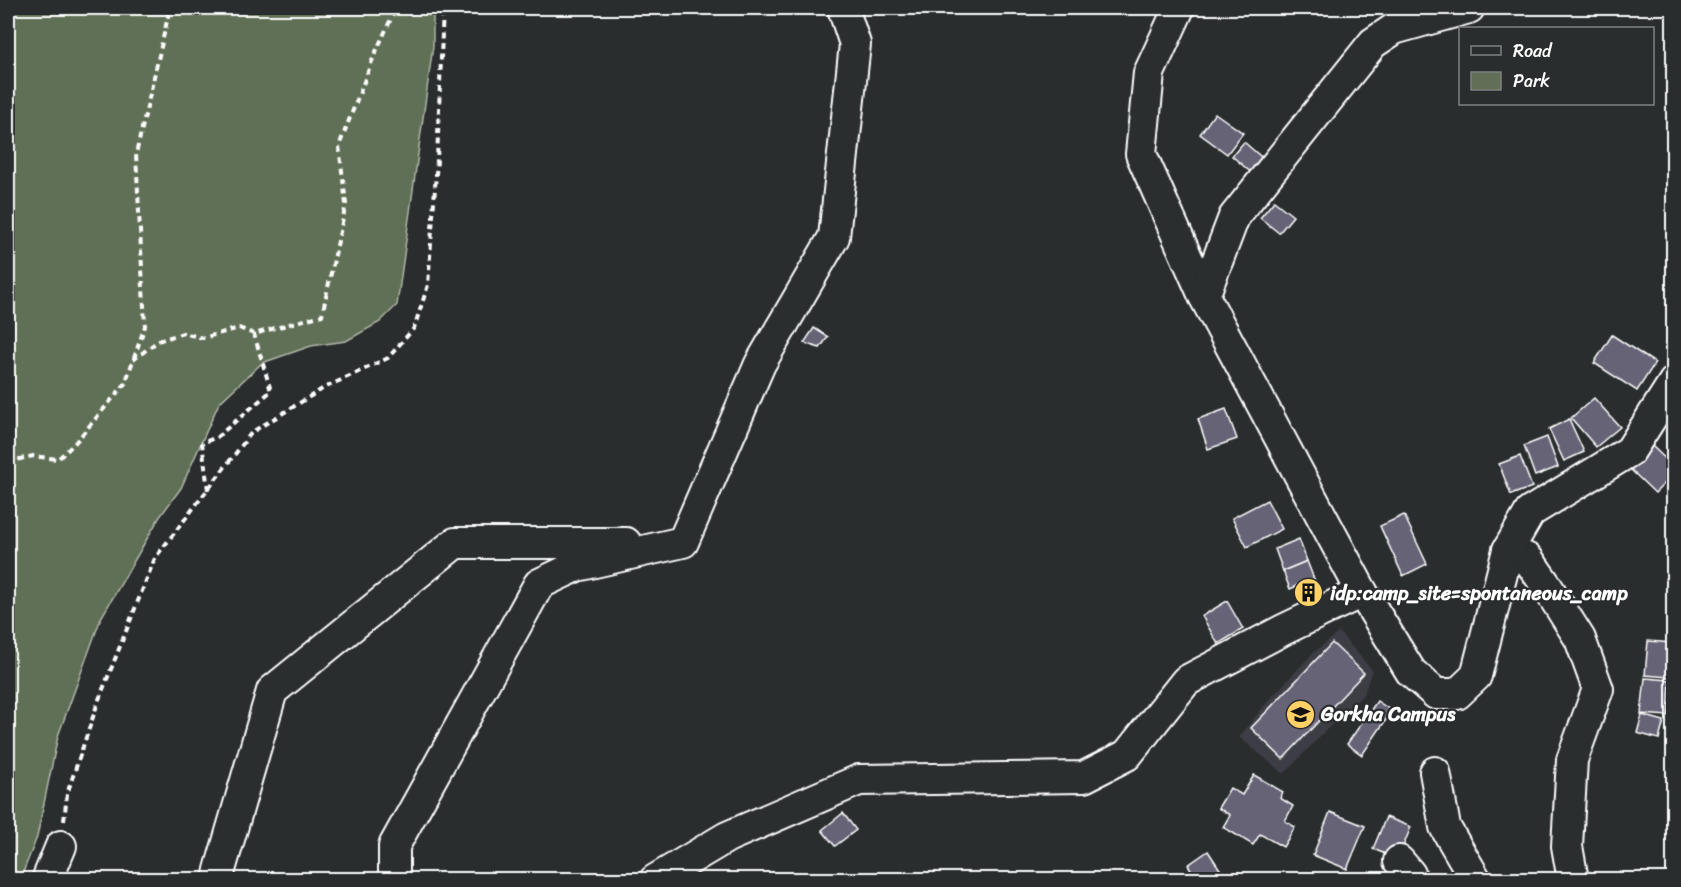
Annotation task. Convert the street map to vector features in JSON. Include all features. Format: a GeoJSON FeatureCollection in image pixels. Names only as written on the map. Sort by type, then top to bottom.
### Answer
{"type":"FeatureCollection","features":[{"type":"Feature","properties":{"kind":"street"},"geometry":{"type":"LineString","coordinates":[[683,543],[760,364],[834,237],[855,44],[843,8]]}},
{"type":"Feature","properties":{"kind":"street"},"geometry":{"type":"LineString","coordinates":[[1179,8],[1149,73],[1141,154],[1203,296],[1362,592],[1411,672],[1436,694],[1457,694],[1476,676],[1508,550],[1530,512],[1630,451],[1674,382]]}},
{"type":"Feature","properties":{"kind":"street"},"geometry":{"type":"LineString","coordinates":[[1203,296],[1234,217],[1373,43],[1394,29],[1469,8]]}},
{"type":"Feature","properties":{"kind":"street"},"geometry":{"type":"LineString","coordinates":[[218,879],[272,691],[455,543],[683,543]]}},
{"type":"Feature","properties":{"kind":"street"},"geometry":{"type":"LineString","coordinates":[[394,879],[394,846],[539,584],[577,566],[683,543]]}},
{"type":"Feature","properties":{"kind":"street"},"geometry":{"type":"LineString","coordinates":[[1508,550],[1528,559],[1546,585],[1580,639],[1598,689],[1572,760],[1567,846],[1572,879]]}},
{"type":"Feature","properties":{"kind":"street"},"geometry":{"type":"LineString","coordinates":[[655,879],[727,837],[859,780],[1084,777],[1126,755],[1186,681],[1282,630],[1362,592]]}},
{"type":"Feature","properties":{"kind":"street"},"geometry":{"type":"LineString","coordinates":[[1435,772],[1445,827],[1476,879]]}},
{"type":"Feature","properties":{"kind":"street"},"geometry":{"type":"LineString","coordinates":[[47,879],[61,846]]}},
{"type":"Feature","properties":{"kind":"path"},"geometry":{"type":"LineString","coordinates":[[8,462],[33,456],[58,459],[74,444],[125,384],[145,326],[136,154],[170,8]]}},
{"type":"Feature","properties":{"kind":"path"},"geometry":{"type":"LineString","coordinates":[[133,360],[158,341],[183,333],[203,338],[239,328],[254,334],[322,315],[346,204],[339,146],[374,56],[396,8]]}},
{"type":"Feature","properties":{"kind":"path"},"geometry":{"type":"LineString","coordinates":[[61,846],[67,794],[98,702],[155,558],[252,432],[324,388],[388,358],[414,328],[428,285],[437,160],[443,8]]}},
{"type":"Feature","properties":{"kind":"path"},"geometry":{"type":"LineString","coordinates":[[208,490],[202,443],[218,437],[271,391],[254,334]]}},
{"type":"Feature","properties":{"kind":"shaded area","name":"Gorkha Campus"},"geometry":{"type":"Polygon","coordinates":[[[1339,632],[1372,670],[1364,694],[1284,774],[1239,737],[1269,700],[1313,653],[1339,632]]]}},
{"type":"Feature","properties":{"kind":"green space"},"geometry":{"type":"Polygon","coordinates":[[[8,8],[433,8],[433,46],[397,305],[380,322],[346,341],[311,346],[262,363],[219,403],[181,488],[159,518],[101,618],[58,736],[37,837],[20,880],[8,879],[8,8]]]}},
{"type":"Feature","properties":{"kind":"building"},"geometry":{"type":"Polygon","coordinates":[[[1215,113],[1243,133],[1227,154],[1200,134],[1215,113]]]}},
{"type":"Feature","properties":{"kind":"building"},"geometry":{"type":"Polygon","coordinates":[[[1244,142],[1267,162],[1255,176],[1232,156],[1244,142]]]}},
{"type":"Feature","properties":{"kind":"building"},"geometry":{"type":"Polygon","coordinates":[[[1274,201],[1293,216],[1279,233],[1260,218],[1274,201]]]}},
{"type":"Feature","properties":{"kind":"building"},"geometry":{"type":"Polygon","coordinates":[[[814,328],[828,337],[820,348],[804,343],[814,328]]]}},
{"type":"Feature","properties":{"kind":"building"},"geometry":{"type":"Polygon","coordinates":[[[1612,335],[1655,363],[1637,391],[1594,363],[1612,335]]]}},
{"type":"Feature","properties":{"kind":"building"},"geometry":{"type":"Polygon","coordinates":[[[1594,398],[1620,427],[1596,447],[1571,418],[1594,398]]]}},
{"type":"Feature","properties":{"kind":"building"},"geometry":{"type":"Polygon","coordinates":[[[1226,409],[1237,439],[1208,449],[1198,419],[1226,409]]]}},
{"type":"Feature","properties":{"kind":"building"},"geometry":{"type":"Polygon","coordinates":[[[1569,419],[1584,452],[1564,461],[1549,429],[1569,419]]]}},
{"type":"Feature","properties":{"kind":"building"},"geometry":{"type":"Polygon","coordinates":[[[1547,437],[1558,467],[1535,476],[1524,446],[1547,437]]]}},
{"type":"Feature","properties":{"kind":"building"},"geometry":{"type":"Polygon","coordinates":[[[1652,446],[1674,467],[1674,474],[1655,493],[1629,468],[1652,446]]]}},
{"type":"Feature","properties":{"kind":"building"},"geometry":{"type":"Polygon","coordinates":[[[1520,456],[1532,487],[1511,495],[1499,464],[1520,456]]]}},
{"type":"Feature","properties":{"kind":"building"},"geometry":{"type":"Polygon","coordinates":[[[1267,500],[1282,529],[1247,547],[1232,518],[1267,500]]]}},
{"type":"Feature","properties":{"kind":"building"},"geometry":{"type":"Polygon","coordinates":[[[1404,515],[1427,564],[1403,576],[1380,526],[1404,515]]]}},
{"type":"Feature","properties":{"kind":"building"},"geometry":{"type":"Polygon","coordinates":[[[1299,539],[1307,561],[1283,571],[1275,549],[1299,539]]]}},
{"type":"Feature","properties":{"kind":"building"},"geometry":{"type":"Polygon","coordinates":[[[1307,561],[1314,579],[1290,589],[1283,571],[1307,561]]]}},
{"type":"Feature","properties":{"kind":"building","name":"idp:camp_site=spontaneous_camp"},"geometry":{"type":"Polygon","coordinates":[[[1314,579],[1322,600],[1304,606],[1296,586],[1314,579]]]}},
{"type":"Feature","properties":{"kind":"building"},"geometry":{"type":"Polygon","coordinates":[[[1227,601],[1243,629],[1218,644],[1202,616],[1227,601]]]}},
{"type":"Feature","properties":{"kind":"building"},"geometry":{"type":"Polygon","coordinates":[[[1648,641],[1673,643],[1669,677],[1645,675],[1648,641]]]}},
{"type":"Feature","properties":{"kind":"building","name":"Gorkha Campus"},"geometry":{"type":"Polygon","coordinates":[[[1332,643],[1364,673],[1283,759],[1251,728],[1332,643]]]}},
{"type":"Feature","properties":{"kind":"building"},"geometry":{"type":"Polygon","coordinates":[[[1645,678],[1670,680],[1668,716],[1641,714],[1645,678]]]}},
{"type":"Feature","properties":{"kind":"building"},"geometry":{"type":"Polygon","coordinates":[[[1377,701],[1392,711],[1362,755],[1347,744],[1377,701]]]}},
{"type":"Feature","properties":{"kind":"building"},"geometry":{"type":"Polygon","coordinates":[[[1642,715],[1664,721],[1659,739],[1637,733],[1642,715]]]}},
{"type":"Feature","properties":{"kind":"building"},"geometry":{"type":"Polygon","coordinates":[[[1254,775],[1283,792],[1280,798],[1293,806],[1285,821],[1295,827],[1283,847],[1260,834],[1253,845],[1223,827],[1230,815],[1218,808],[1230,788],[1242,795],[1254,775]]]}},
{"type":"Feature","properties":{"kind":"building"},"geometry":{"type":"Polygon","coordinates":[[[1330,812],[1365,826],[1347,869],[1313,855],[1330,812]]]}},
{"type":"Feature","properties":{"kind":"building"},"geometry":{"type":"Polygon","coordinates":[[[843,813],[856,830],[835,846],[822,830],[843,813]]]}},
{"type":"Feature","properties":{"kind":"building"},"geometry":{"type":"Polygon","coordinates":[[[1386,817],[1411,827],[1398,859],[1373,849],[1386,817]]]}},
{"type":"Feature","properties":{"kind":"building"},"geometry":{"type":"Polygon","coordinates":[[[1208,851],[1227,880],[1198,880],[1188,865],[1208,851]]]}},
{"type":"Feature","properties":{"kind":"place","name":"idp:camp_site=spontaneous_camp"},"geometry":{"type":"Point","coordinates":[1309,593]}},
{"type":"Feature","properties":{"kind":"place","name":"Gorkha Campus"},"geometry":{"type":"Point","coordinates":[1300,714]}}]}
